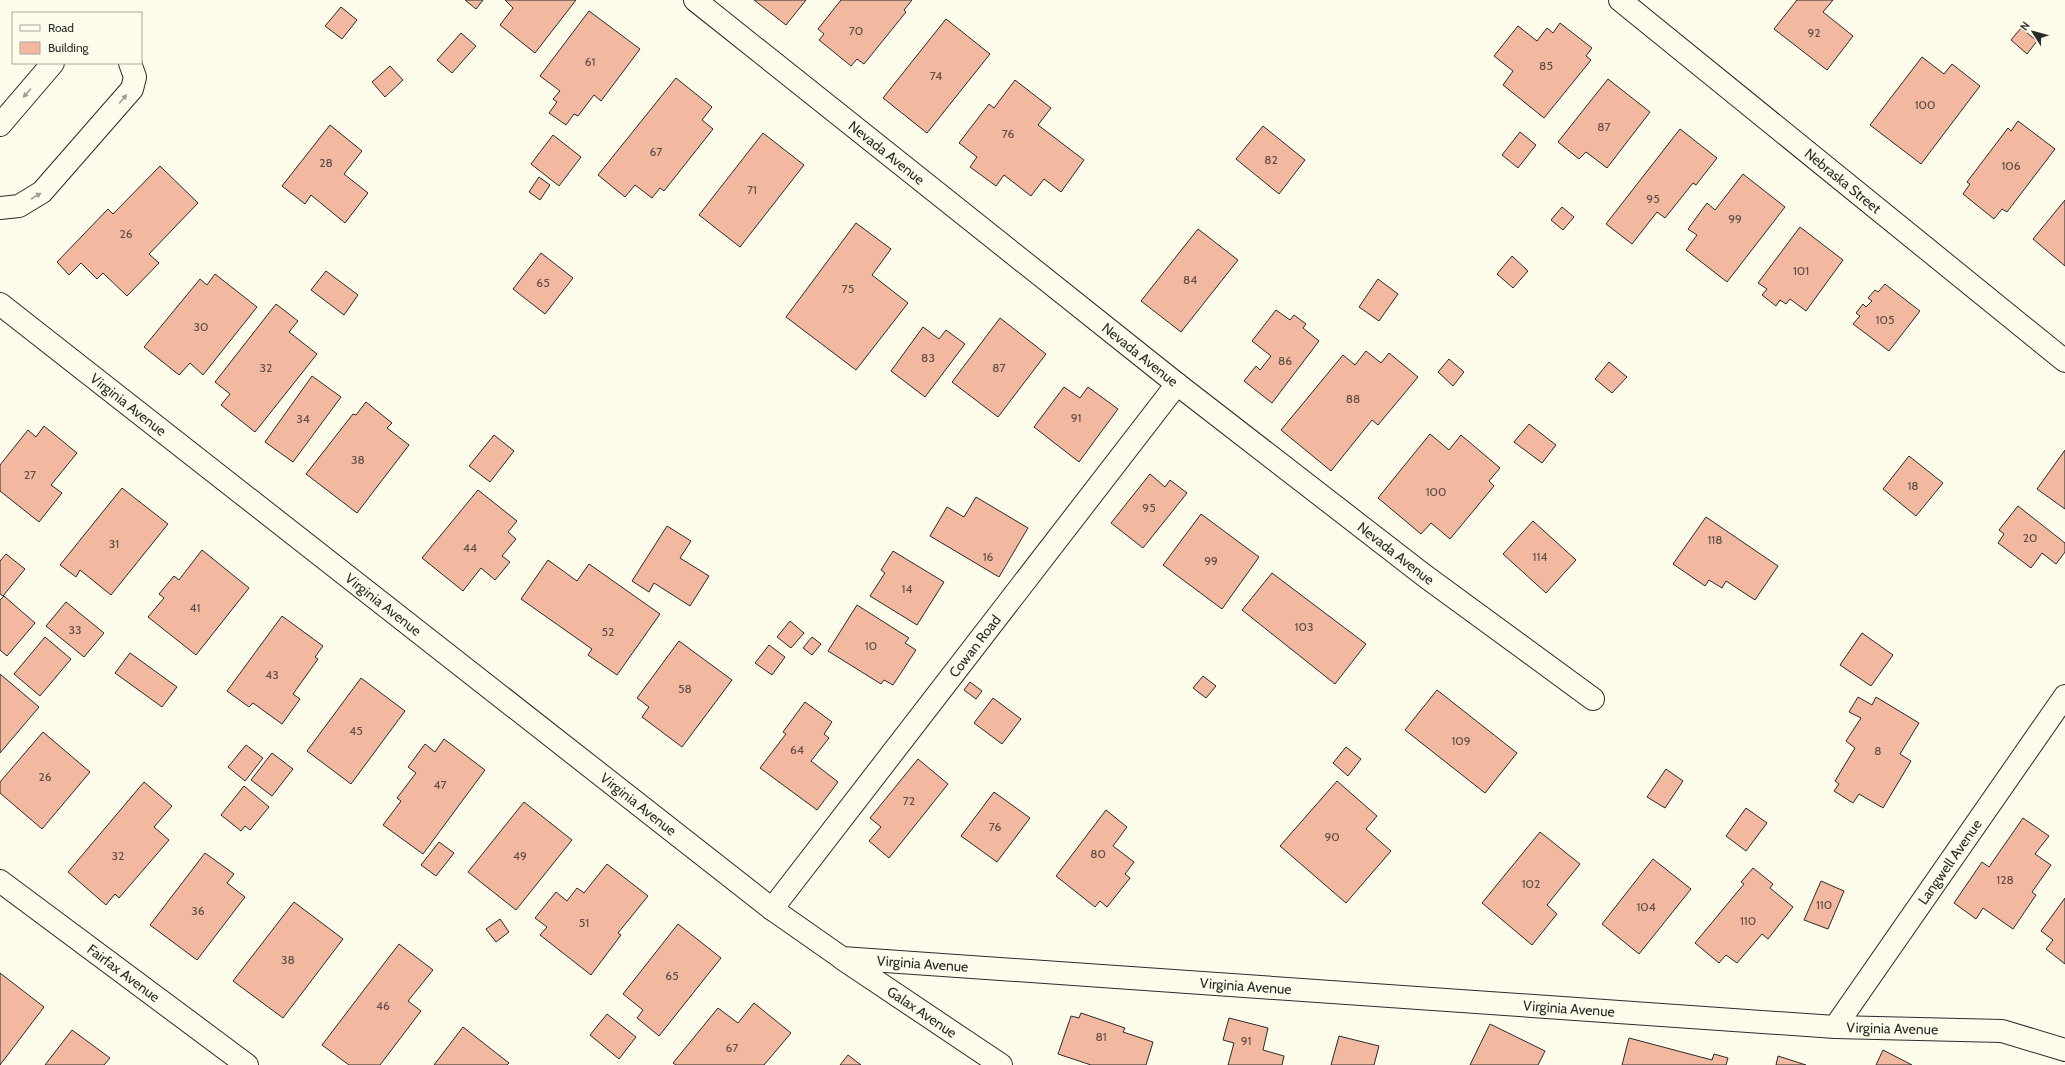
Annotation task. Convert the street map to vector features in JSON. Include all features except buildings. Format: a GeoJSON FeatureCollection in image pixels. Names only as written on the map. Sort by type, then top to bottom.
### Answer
{"type":"FeatureCollection","features":[{"type":"Feature","properties":{"kind":"street","name":"Nevada Avenue"},"geometry":{"type":"LineString","coordinates":[[695,0],[1177,384],[1425,576],[1593,698]]}},
{"type":"Feature","properties":{"kind":"street","name":"Nebraska Street"},"geometry":{"type":"LineString","coordinates":[[1620,0],[2065,361]]}},
{"type":"Feature","properties":{"kind":"street"},"geometry":{"type":"LineString","coordinates":[[0,124],[52,64]]}},
{"type":"Feature","properties":{"kind":"street"},"geometry":{"type":"LineString","coordinates":[[0,208],[19,206],[42,192],[132,89],[135,77],[130,64]]}},
{"type":"Feature","properties":{"kind":"street","name":"Virginia Avenue"},"geometry":{"type":"LineString","coordinates":[[0,304],[772,908],[842,958],[1835,1027],[2002,1031],[2065,1050]]}},
{"type":"Feature","properties":{"kind":"street","name":"Cowan Road"},"geometry":{"type":"LineString","coordinates":[[772,908],[1177,384]]}},
{"type":"Feature","properties":{"kind":"street","name":"Langwell Avenue"},"geometry":{"type":"LineString","coordinates":[[1835,1027],[2065,696]]}},
{"type":"Feature","properties":{"kind":"street","name":"Fairfax Avenue"},"geometry":{"type":"LineString","coordinates":[[0,881],[247,1065]]}},
{"type":"Feature","properties":{"kind":"street","name":"Galax Avenue"},"geometry":{"type":"LineString","coordinates":[[842,958],[1001,1065]]}}]}
